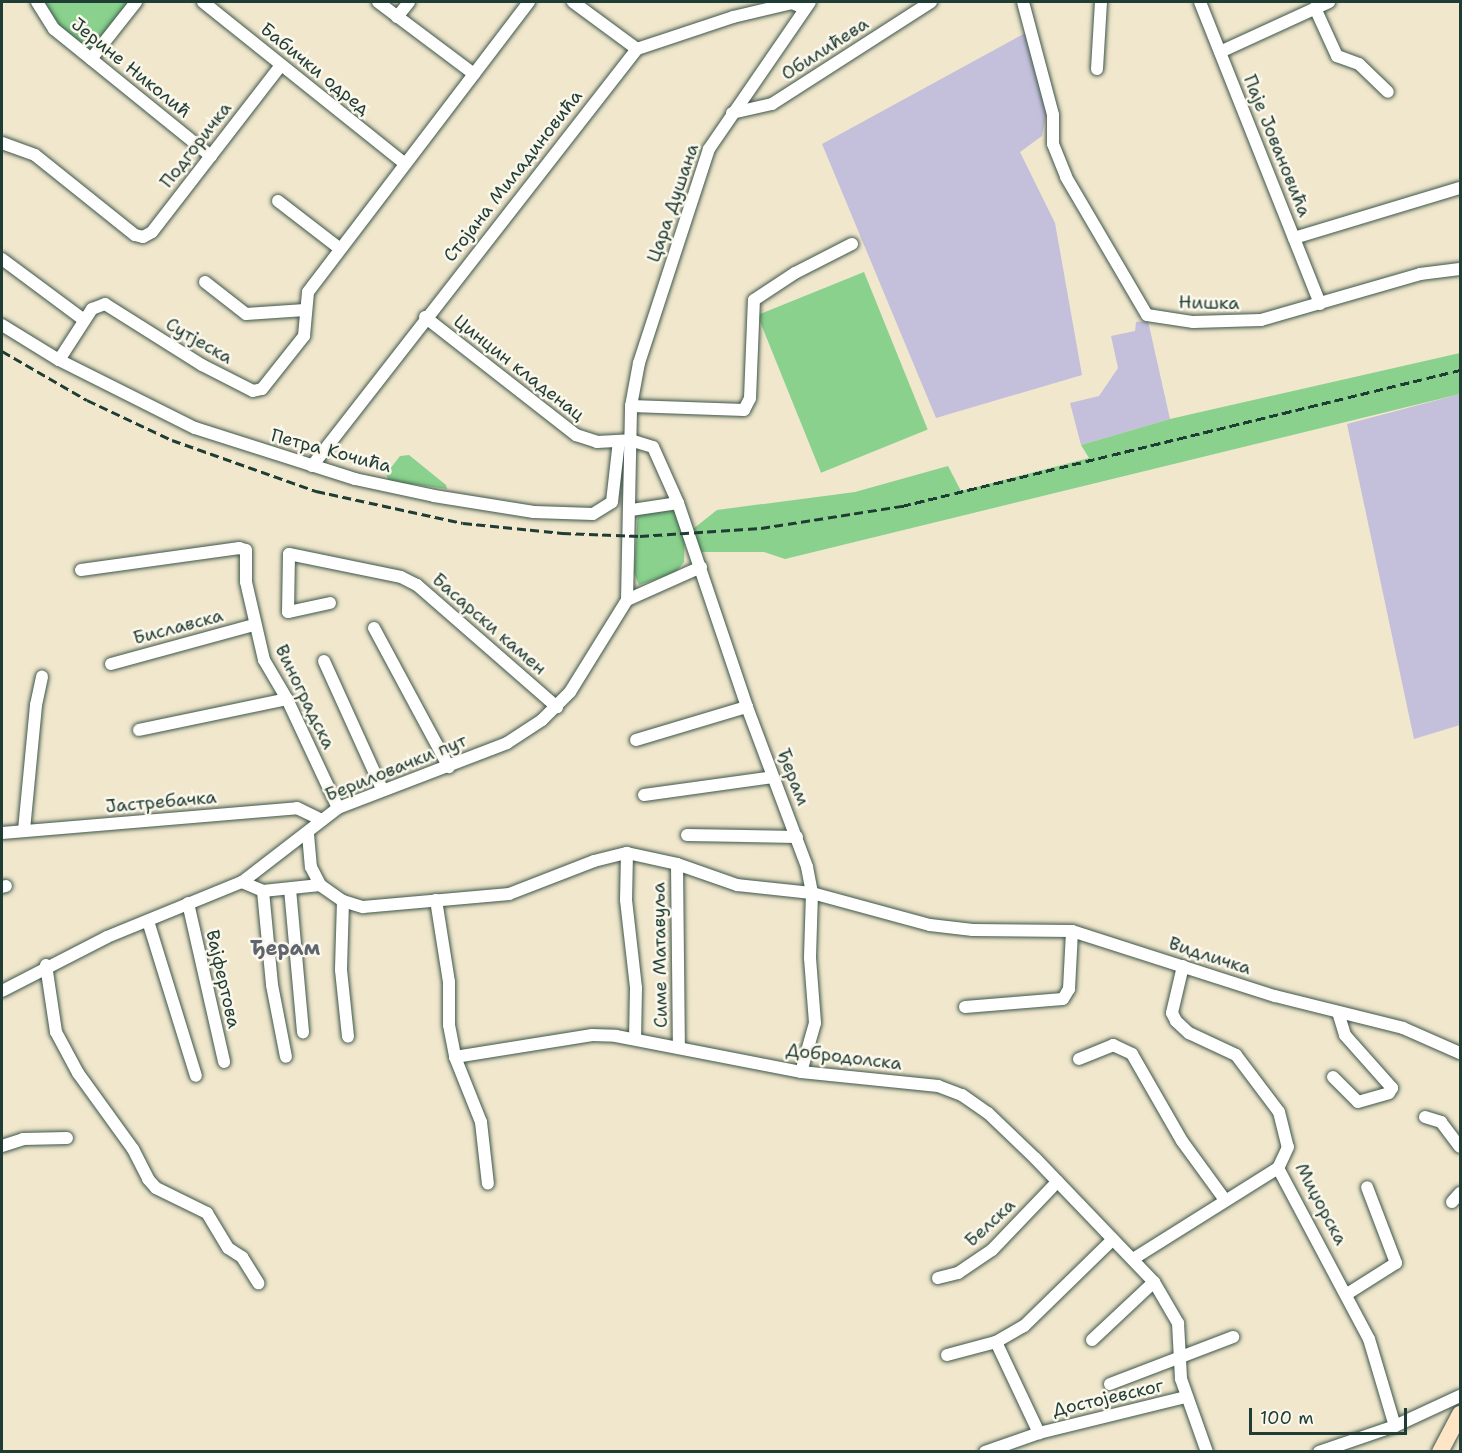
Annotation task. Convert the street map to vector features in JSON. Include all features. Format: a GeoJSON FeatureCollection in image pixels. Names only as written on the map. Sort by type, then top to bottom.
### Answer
{"type":"FeatureCollection","features":[{"type":"Feature","properties":{"kind":"main road"},"geometry":{"type":"LineString","coordinates":[[1440,1452],[1458,1426]]}},
{"type":"Feature","properties":{"kind":"street","name":"Јерине Николић"},"geometry":{"type":"LineString","coordinates":[[37,2],[54,29],[211,156]]}},
{"type":"Feature","properties":{"kind":"street"},"geometry":{"type":"LineString","coordinates":[[91,59],[136,2]]}},
{"type":"Feature","properties":{"kind":"street","name":"Бабички одред"},"geometry":{"type":"LineString","coordinates":[[203,2],[405,164]]}},
{"type":"Feature","properties":{"kind":"street"},"geometry":{"type":"LineString","coordinates":[[378,2],[474,74]]}},
{"type":"Feature","properties":{"kind":"street"},"geometry":{"type":"LineString","coordinates":[[397,17],[409,2]]}},
{"type":"Feature","properties":{"kind":"street","name":"Сутјеска"},"geometry":{"type":"LineString","coordinates":[[59,360],[84,320],[97,305],[108,304],[202,365],[256,392],[304,336],[308,292],[339,248],[529,2]]}},
{"type":"Feature","properties":{"kind":"street"},"geometry":{"type":"LineString","coordinates":[[573,2],[637,49],[733,17],[792,3],[807,5]]}},
{"type":"Feature","properties":{"kind":"street","name":"Обилићева"},"geometry":{"type":"LineString","coordinates":[[732,113],[772,104],[931,2]]}},
{"type":"Feature","properties":{"kind":"street","name":"Нишка"},"geometry":{"type":"LineString","coordinates":[[1023,2],[1053,115],[1053,144],[1066,177],[1147,315],[1179,321],[1228,323],[1261,320],[1420,274],[1461,269]]}},
{"type":"Feature","properties":{"kind":"street"},"geometry":{"type":"LineString","coordinates":[[1097,69],[1101,2]]}},
{"type":"Feature","properties":{"kind":"street","name":"Паје Јовановића"},"geometry":{"type":"LineString","coordinates":[[1200,2],[1320,304]]}},
{"type":"Feature","properties":{"kind":"street"},"geometry":{"type":"LineString","coordinates":[[1220,52],[1329,2]]}},
{"type":"Feature","properties":{"kind":"street","name":"Цара Душана"},"geometry":{"type":"LineString","coordinates":[[625,441],[639,363],[709,148],[807,5]]}},
{"type":"Feature","properties":{"kind":"street"},"geometry":{"type":"LineString","coordinates":[[1315,8],[1337,56],[1350,58],[1388,92]]}},
{"type":"Feature","properties":{"kind":"street","name":"Стојана Миладиновића"},"geometry":{"type":"LineString","coordinates":[[312,466],[425,317],[637,49]]}},
{"type":"Feature","properties":{"kind":"street","name":"Подгоричка"},"geometry":{"type":"LineString","coordinates":[[2,143],[35,155],[135,235],[143,237],[152,232],[281,66]]}},
{"type":"Feature","properties":{"kind":"street"},"geometry":{"type":"LineString","coordinates":[[1294,238],[1461,188]]}},
{"type":"Feature","properties":{"kind":"street"},"geometry":{"type":"LineString","coordinates":[[278,201],[339,248]]}},
{"type":"Feature","properties":{"kind":"street"},"geometry":{"type":"LineString","coordinates":[[631,406],[744,410],[750,398],[754,300],[795,273],[852,244]]}},
{"type":"Feature","properties":{"kind":"street"},"geometry":{"type":"LineString","coordinates":[[2,258],[84,320]]}},
{"type":"Feature","properties":{"kind":"street"},"geometry":{"type":"LineString","coordinates":[[205,282],[246,314],[305,310]]}},
{"type":"Feature","properties":{"kind":"street","name":"Цинцин кладенац"},"geometry":{"type":"LineString","coordinates":[[425,317],[576,435],[597,442],[625,441]]}},
{"type":"Feature","properties":{"kind":"street","name":"Петра Кочића"},"geometry":{"type":"LineString","coordinates":[[2,325],[59,360],[195,428],[312,466],[444,498],[534,512],[593,514],[612,502],[625,441]]}},
{"type":"Feature","properties":{"kind":"street"},"geometry":{"type":"LineString","coordinates":[[631,510],[678,503],[653,447],[625,441],[631,510],[627,600],[701,567]]}},
{"type":"Feature","properties":{"kind":"street","name":"Ђерам"},"geometry":{"type":"LineString","coordinates":[[678,503],[747,707],[797,837],[812,893],[810,958],[815,1023],[801,1072]]}},
{"type":"Feature","properties":{"kind":"street","name":"Виноградска"},"geometry":{"type":"LineString","coordinates":[[81,570],[243,548],[248,556],[246,582],[254,625],[264,660],[287,699],[339,808]]}},
{"type":"Feature","properties":{"kind":"street","name":"Басарски камен"},"geometry":{"type":"LineString","coordinates":[[330,603],[288,612],[289,554],[400,577],[417,585],[556,707]]}},
{"type":"Feature","properties":{"kind":"street","name":"Бериловачки пут"},"geometry":{"type":"LineString","coordinates":[[2,991],[46,966],[188,903],[242,882],[308,834],[320,819],[339,808],[382,789],[449,767],[507,743],[556,707],[586,669],[627,600]]}},
{"type":"Feature","properties":{"kind":"street","name":"Биславска"},"geometry":{"type":"LineString","coordinates":[[111,664],[254,625]]}},
{"type":"Feature","properties":{"kind":"street"},"geometry":{"type":"LineString","coordinates":[[374,628],[449,767]]}},
{"type":"Feature","properties":{"kind":"street"},"geometry":{"type":"LineString","coordinates":[[324,662],[382,789]]}},
{"type":"Feature","properties":{"kind":"street"},"geometry":{"type":"LineString","coordinates":[[24,830],[36,705],[42,677]]}},
{"type":"Feature","properties":{"kind":"street"},"geometry":{"type":"LineString","coordinates":[[140,730],[287,699]]}},
{"type":"Feature","properties":{"kind":"street"},"geometry":{"type":"LineString","coordinates":[[636,741],[747,707]]}},
{"type":"Feature","properties":{"kind":"street"},"geometry":{"type":"LineString","coordinates":[[644,795],[773,777]]}},
{"type":"Feature","properties":{"kind":"street","name":"Јастребачка"},"geometry":{"type":"LineString","coordinates":[[2,833],[297,808],[320,819]]}},
{"type":"Feature","properties":{"kind":"street"},"geometry":{"type":"LineString","coordinates":[[308,834],[311,867],[320,885],[343,902],[389,906],[508,894],[594,861],[627,853],[626,900],[636,988],[634,1039]]}},
{"type":"Feature","properties":{"kind":"street"},"geometry":{"type":"LineString","coordinates":[[687,835],[797,837]]}},
{"type":"Feature","properties":{"kind":"street","name":"Видличка"},"geometry":{"type":"LineString","coordinates":[[627,853],[677,864],[754,889],[812,893],[930,925],[972,930],[1072,931],[1338,1012],[1403,1028],[1461,1053]]}},
{"type":"Feature","properties":{"kind":"street","name":"Симе Матавуља"},"geometry":{"type":"LineString","coordinates":[[677,864],[679,1047]]}},
{"type":"Feature","properties":{"kind":"street"},"geometry":{"type":"LineString","coordinates":[[242,882],[263,891],[320,885]]}},
{"type":"Feature","properties":{"kind":"street"},"geometry":{"type":"LineString","coordinates":[[290,889],[303,1032]]}},
{"type":"Feature","properties":{"kind":"street"},"geometry":{"type":"LineString","coordinates":[[263,891],[272,985],[286,1057]]}},
{"type":"Feature","properties":{"kind":"street"},"geometry":{"type":"LineString","coordinates":[[436,900],[448,966],[449,1025],[455,1057],[481,1122],[488,1184]]}},
{"type":"Feature","properties":{"kind":"street"},"geometry":{"type":"LineString","coordinates":[[343,902],[341,970],[348,1036]]}},
{"type":"Feature","properties":{"kind":"street","name":"Вајфертова"},"geometry":{"type":"LineString","coordinates":[[188,903],[224,1062]]}},
{"type":"Feature","properties":{"kind":"street"},"geometry":{"type":"LineString","coordinates":[[148,921],[196,1076]]}},
{"type":"Feature","properties":{"kind":"street"},"geometry":{"type":"LineString","coordinates":[[965,1007],[1063,999],[1069,989],[1072,931]]}},
{"type":"Feature","properties":{"kind":"street"},"geometry":{"type":"LineString","coordinates":[[46,966],[56,1032],[78,1073],[133,1149],[148,1179],[156,1188],[207,1213],[228,1248],[242,1257],[258,1283]]}},
{"type":"Feature","properties":{"kind":"street","name":"Миџорска"},"geometry":{"type":"LineString","coordinates":[[1183,966],[1172,1013],[1176,1022],[1189,1033],[1236,1054],[1268,1096],[1282,1119],[1288,1139],[1285,1159],[1278,1168],[1369,1339],[1395,1426]]}},
{"type":"Feature","properties":{"kind":"street"},"geometry":{"type":"LineString","coordinates":[[1333,1077],[1358,1102],[1387,1094],[1392,1088],[1345,1035],[1338,1012]]}},
{"type":"Feature","properties":{"kind":"street","name":"Добродолска"},"geometry":{"type":"LineString","coordinates":[[455,1057],[592,1035],[634,1039],[801,1072],[938,1086],[962,1095],[988,1113],[1058,1181],[1154,1282],[1178,1323],[1186,1397],[1207,1452]]}},
{"type":"Feature","properties":{"kind":"street"},"geometry":{"type":"LineString","coordinates":[[1079,1059],[1113,1045],[1132,1054],[1182,1142],[1225,1200]]}},
{"type":"Feature","properties":{"kind":"street"},"geometry":{"type":"LineString","coordinates":[[1425,1116],[1442,1122],[1461,1147]]}},
{"type":"Feature","properties":{"kind":"street"},"geometry":{"type":"LineString","coordinates":[[2,1146],[23,1140],[67,1138]]}},
{"type":"Feature","properties":{"kind":"street"},"geometry":{"type":"LineString","coordinates":[[1133,1259],[1278,1168]]}},
{"type":"Feature","properties":{"kind":"street","name":"Белска"},"geometry":{"type":"LineString","coordinates":[[938,1278],[958,1273],[992,1250],[1058,1181]]}},
{"type":"Feature","properties":{"kind":"street"},"geometry":{"type":"LineString","coordinates":[[1347,1294],[1396,1263],[1367,1187]]}},
{"type":"Feature","properties":{"kind":"street"},"geometry":{"type":"LineString","coordinates":[[947,1355],[996,1342],[1036,1317],[1113,1239]]}},
{"type":"Feature","properties":{"kind":"street"},"geometry":{"type":"LineString","coordinates":[[1092,1340],[1154,1282]]}},
{"type":"Feature","properties":{"kind":"street"},"geometry":{"type":"LineString","coordinates":[[1110,1384],[1233,1337]]}},
{"type":"Feature","properties":{"kind":"street","name":"Достојевског"},"geometry":{"type":"LineString","coordinates":[[996,1342],[1039,1433]]}},
{"type":"Feature","properties":{"kind":"street"},"geometry":{"type":"LineString","coordinates":[[1319,1452],[1395,1426],[1461,1396]]}},
{"type":"Feature","properties":{"kind":"street","name":"Достојевског"},"geometry":{"type":"LineString","coordinates":[[985,1452],[1039,1433],[1186,1397]]}},
{"type":"Feature","properties":{"kind":"shaded area"},"geometry":{"type":"Polygon","coordinates":[[[1027,32],[1047,110],[1042,136],[1020,152],[1055,223],[1082,375],[936,418],[822,144],[1027,32]]]}},
{"type":"Feature","properties":{"kind":"shaded area"},"geometry":{"type":"Polygon","coordinates":[[[1148,321],[1170,419],[1081,445],[1070,403],[1099,396],[1118,368],[1111,336],[1135,331],[1136,322],[1148,321]]]}},
{"type":"Feature","properties":{"kind":"shaded area"},"geometry":{"type":"Polygon","coordinates":[[[1460,394],[1460,725],[1414,739],[1347,424],[1460,394]]]}},
{"type":"Feature","properties":{"kind":"green space"},"geometry":{"type":"Polygon","coordinates":[[[45,2],[132,2],[93,52],[56,24],[45,2]]]}},
{"type":"Feature","properties":{"kind":"green space"},"geometry":{"type":"Polygon","coordinates":[[[864,272],[928,430],[821,473],[757,315],[864,272]]]}},
{"type":"Feature","properties":{"kind":"green space"},"geometry":{"type":"Polygon","coordinates":[[[1460,353],[1460,394],[785,559],[764,552],[700,552],[693,529],[717,510],[855,492],[948,466],[961,491],[1089,458],[1081,445],[1170,419],[1460,353]]]}},
{"type":"Feature","properties":{"kind":"green space"},"geometry":{"type":"Polygon","coordinates":[[[409,455],[446,485],[447,489],[389,481],[386,474],[400,456],[409,455]]]}},
{"type":"Feature","properties":{"kind":"green space"},"geometry":{"type":"Polygon","coordinates":[[[673,506],[685,530],[684,562],[675,573],[639,585],[634,573],[638,512],[673,506]]]}},
{"type":"Feature","properties":{"kind":"railway"},"geometry":{"type":"LineString","coordinates":[[2,351],[87,400],[172,440],[316,491],[463,523],[562,533],[640,536],[761,528],[902,506],[1460,370]]}},
{"type":"Feature","properties":{"kind":"district","name":"Ђерам"},"geometry":{"type":"Point","coordinates":[285,948]}}]}
